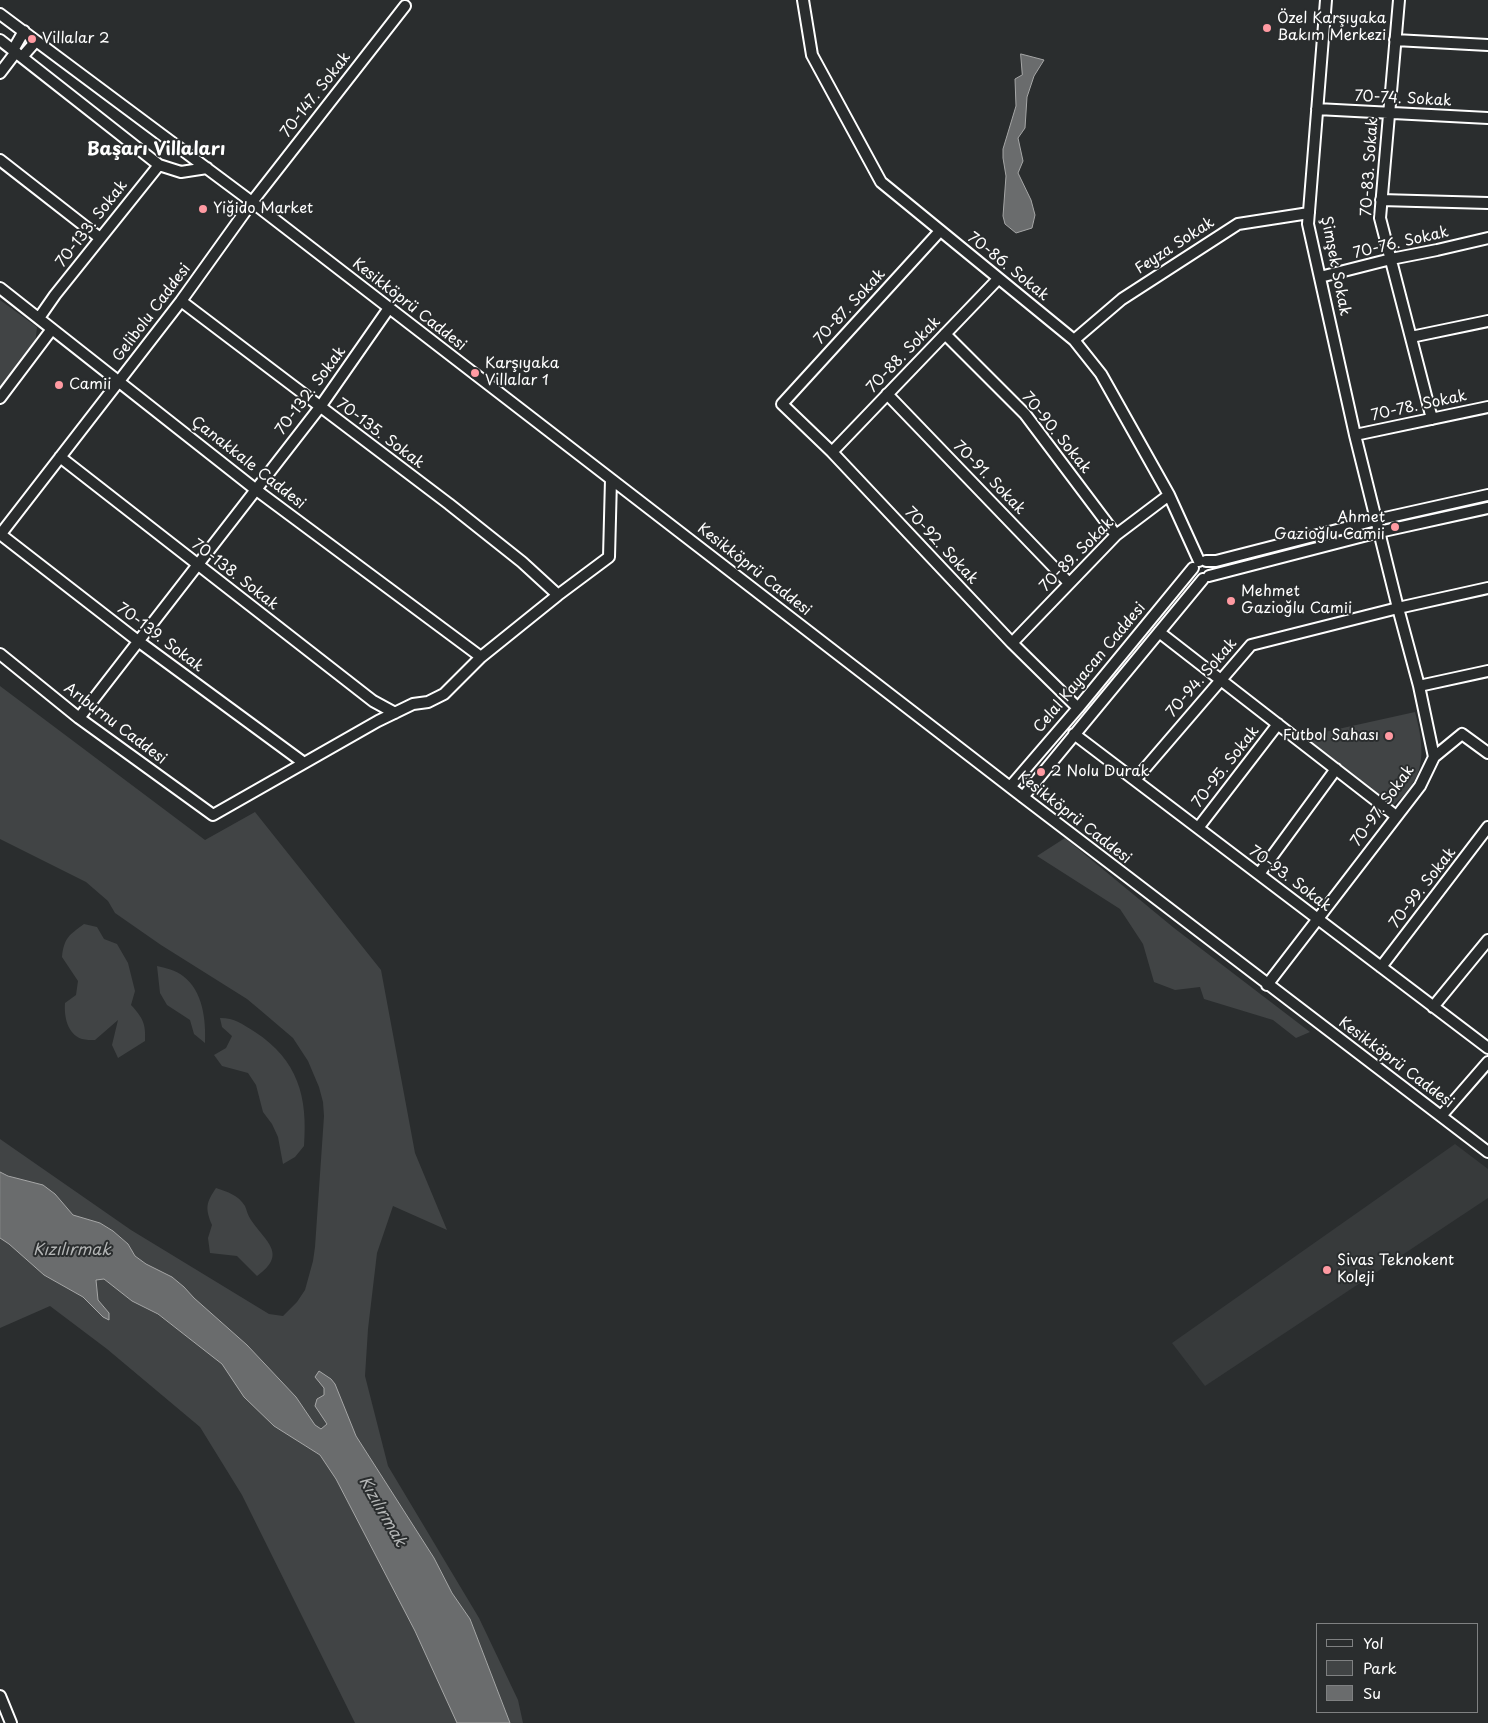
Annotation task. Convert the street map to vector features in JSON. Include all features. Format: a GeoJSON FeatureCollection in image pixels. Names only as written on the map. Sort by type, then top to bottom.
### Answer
{"type":"FeatureCollection","features":[{"type":"Feature","properties":{"kind":"street","name":"70-86. Sokak"},"geometry":{"type":"LineString","coordinates":[[803,0],[812,55],[881,182],[1074,340],[1101,374],[1169,495],[1199,563]]}},
{"type":"Feature","properties":{"kind":"street","name":"Şimşek Sokak"},"geometry":{"type":"LineString","coordinates":[[1326,0],[1308,224],[1355,435],[1379,532]]}},
{"type":"Feature","properties":{"kind":"street","name":"70-83. Sokak"},"geometry":{"type":"LineString","coordinates":[[1398,0],[1380,218],[1432,419]]}},
{"type":"Feature","properties":{"kind":"street","name":"70-147. Sokak"},"geometry":{"type":"LineString","coordinates":[[252,202],[404,6]]}},
{"type":"Feature","properties":{"kind":"street","name":"Kesikköprü Caddesi"},"geometry":{"type":"LineString","coordinates":[[0,14],[252,202],[1022,797],[1488,1152]]}},
{"type":"Feature","properties":{"kind":"street"},"geometry":{"type":"LineString","coordinates":[[17,53],[24,31]]}},
{"type":"Feature","properties":{"kind":"street"},"geometry":{"type":"LineString","coordinates":[[0,40],[158,165],[181,172],[206,168]]}},
{"type":"Feature","properties":{"kind":"street"},"geometry":{"type":"LineString","coordinates":[[1395,40],[1488,45]]}},
{"type":"Feature","properties":{"kind":"street"},"geometry":{"type":"LineString","coordinates":[[0,73],[17,53],[36,41]]}},
{"type":"Feature","properties":{"kind":"street","name":"70-74. Sokak"},"geometry":{"type":"LineString","coordinates":[[1317,109],[1488,118]]}},
{"type":"Feature","properties":{"kind":"street"},"geometry":{"type":"LineString","coordinates":[[0,160],[100,238]]}},
{"type":"Feature","properties":{"kind":"street","name":"70-133. Sokak"},"geometry":{"type":"LineString","coordinates":[[39,318],[158,165]]}},
{"type":"Feature","properties":{"kind":"street"},"geometry":{"type":"LineString","coordinates":[[1381,200],[1488,204]]}},
{"type":"Feature","properties":{"kind":"street","name":"Gelibolu Caddesi"},"geometry":{"type":"LineString","coordinates":[[0,534],[181,301],[252,202]]}},
{"type":"Feature","properties":{"kind":"street","name":"Feyza Sokak"},"geometry":{"type":"LineString","coordinates":[[1074,340],[1122,298],[1238,224],[1309,212]]}},
{"type":"Feature","properties":{"kind":"street","name":"70-87. Sokak"},"geometry":{"type":"LineString","coordinates":[[782,404],[940,231]]}},
{"type":"Feature","properties":{"kind":"street","name":"70-76. Sokak"},"geometry":{"type":"LineString","coordinates":[[1320,277],[1390,259],[1488,238]]}},
{"type":"Feature","properties":{"kind":"street","name":"70-88. Sokak"},"geometry":{"type":"LineString","coordinates":[[832,452],[998,279]]}},
{"type":"Feature","properties":{"kind":"street","name":"Çanakkale Caddesi"},"geometry":{"type":"LineString","coordinates":[[0,288],[255,489],[481,657]]}},
{"type":"Feature","properties":{"kind":"street","name":"70-135. Sokak"},"geometry":{"type":"LineString","coordinates":[[181,301],[522,562],[558,595]]}},
{"type":"Feature","properties":{"kind":"street","name":"70-132. Sokak"},"geometry":{"type":"LineString","coordinates":[[79,718],[320,407],[390,308]]}},
{"type":"Feature","properties":{"kind":"street"},"geometry":{"type":"LineString","coordinates":[[1411,337],[1488,321]]}},
{"type":"Feature","properties":{"kind":"street"},"geometry":{"type":"LineString","coordinates":[[0,398],[52,329]]}},
{"type":"Feature","properties":{"kind":"street","name":"70-90. Sokak"},"geometry":{"type":"LineString","coordinates":[[944,334],[1025,414],[1116,535]]}},
{"type":"Feature","properties":{"kind":"street","name":"70-91. Sokak"},"geometry":{"type":"LineString","coordinates":[[887,394],[1070,583]]}},
{"type":"Feature","properties":{"kind":"street","name":"70-92. Sokak"},"geometry":{"type":"LineString","coordinates":[[782,404],[832,452],[1012,643],[1078,708]]}},
{"type":"Feature","properties":{"kind":"street","name":"70-78. Sokak"},"geometry":{"type":"LineString","coordinates":[[1355,435],[1488,407]]}},
{"type":"Feature","properties":{"kind":"street","name":"70-138. Sokak"},"geometry":{"type":"LineString","coordinates":[[60,457],[373,701],[395,713]]}},
{"type":"Feature","properties":{"kind":"street"},"geometry":{"type":"LineString","coordinates":[[304,763],[378,721],[413,704],[428,702],[444,694],[481,657],[609,557],[611,479]]}},
{"type":"Feature","properties":{"kind":"street","name":"70-89. Sokak"},"geometry":{"type":"LineString","coordinates":[[1012,643],[1116,535],[1169,495]]}},
{"type":"Feature","properties":{"kind":"street"},"geometry":{"type":"LineString","coordinates":[[1199,563],[1216,561],[1376,520],[1488,495]]}},
{"type":"Feature","properties":{"kind":"street"},"geometry":{"type":"LineString","coordinates":[[1199,563],[1193,573],[1196,577],[1206,578],[1379,532],[1488,508]]}},
{"type":"Feature","properties":{"kind":"street","name":"70-97. Sokak"},"geometry":{"type":"LineString","coordinates":[[1267,985],[1420,786],[1434,757],[1419,686],[1379,532]]}},
{"type":"Feature","properties":{"kind":"street","name":"70-139. Sokak"},"geometry":{"type":"LineString","coordinates":[[0,534],[138,641],[304,763]]}},
{"type":"Feature","properties":{"kind":"street"},"geometry":{"type":"LineString","coordinates":[[1199,563],[1211,567],[1211,571],[1206,578]]}},
{"type":"Feature","properties":{"kind":"street","name":"Celal Kayacan Caddesi"},"geometry":{"type":"LineString","coordinates":[[1010,787],[1199,563]]}},
{"type":"Feature","properties":{"kind":"street","name":"Celal Kayacan Caddesi"},"geometry":{"type":"LineString","coordinates":[[1022,797],[1206,578]]}},
{"type":"Feature","properties":{"kind":"street","name":"70-94. Sokak"},"geometry":{"type":"LineString","coordinates":[[1135,780],[1252,644],[1488,588]]}},
{"type":"Feature","properties":{"kind":"street"},"geometry":{"type":"LineString","coordinates":[[1159,632],[1396,816]]}},
{"type":"Feature","properties":{"kind":"street","name":"Arıburnu Caddesi"},"geometry":{"type":"LineString","coordinates":[[0,654],[79,718],[213,815],[304,763]]}},
{"type":"Feature","properties":{"kind":"street"},"geometry":{"type":"LineString","coordinates":[[1419,686],[1488,671]]}},
{"type":"Feature","properties":{"kind":"street","name":"70-95. Sokak"},"geometry":{"type":"LineString","coordinates":[[1198,828],[1278,724]]}},
{"type":"Feature","properties":{"kind":"street","name":"70-93. Sokak"},"geometry":{"type":"LineString","coordinates":[[1074,734],[1488,1048]]}},
{"type":"Feature","properties":{"kind":"street"},"geometry":{"type":"LineString","coordinates":[[1434,757],[1462,734],[1488,753]]}},
{"type":"Feature","properties":{"kind":"street"},"geometry":{"type":"LineString","coordinates":[[1259,874],[1336,769]]}},
{"type":"Feature","properties":{"kind":"street","name":"70-99. Sokak"},"geometry":{"type":"LineString","coordinates":[[1381,967],[1488,827]]}},
{"type":"Feature","properties":{"kind":"street"},"geometry":{"type":"LineString","coordinates":[[1433,1007],[1488,940]]}},
{"type":"Feature","properties":{"kind":"street"},"geometry":{"type":"LineString","coordinates":[[1441,1116],[1488,1062]]}},
{"type":"Feature","properties":{"kind":"street"},"geometry":{"type":"LineString","coordinates":[[0,1696],[11,1723]]}},
{"type":"Feature","properties":{"kind":"shaded area","name":"Sivas Teknokent Koleji"},"geometry":{"type":"Polygon","coordinates":[[[1455,1144],[1488,1169],[1488,1198],[1205,1386],[1172,1343],[1455,1144]]]}},
{"type":"Feature","properties":{"kind":"green space"},"geometry":{"type":"Polygon","coordinates":[[[0,300],[37,327],[35,345],[0,391],[0,300]]]}},
{"type":"Feature","properties":{"kind":"green space"},"geometry":{"type":"Polygon","coordinates":[[[0,686],[205,840],[255,812],[381,970],[415,1153],[447,1230],[393,1206],[377,1253],[368,1329],[365,1376],[388,1466],[479,1618],[518,1700],[523,1723],[510,1723],[470,1619],[452,1593],[434,1558],[356,1436],[346,1413],[324,1388],[327,1424],[321,1429],[315,1426],[296,1397],[247,1345],[172,1277],[146,1264],[135,1256],[128,1244],[113,1231],[100,1223],[73,1216],[55,1194],[0,1172],[0,1139],[131,1230],[269,1314],[283,1316],[297,1302],[305,1290],[315,1247],[324,1116],[319,1087],[308,1061],[293,1038],[247,999],[161,945],[115,913],[108,901],[86,882],[0,839],[0,686]]]}},
{"type":"Feature","properties":{"kind":"green space"},"geometry":{"type":"Polygon","coordinates":[[[1415,712],[1421,740],[1420,764],[1411,786],[1403,797],[1391,807],[1302,737],[1415,712]]]}},
{"type":"Feature","properties":{"kind":"green space"},"geometry":{"type":"Polygon","coordinates":[[[1065,838],[1174,928],[1310,1032],[1296,1038],[1273,1020],[1204,999],[1200,987],[1175,990],[1154,982],[1143,944],[1120,909],[1037,856],[1065,838]]]}},
{"type":"Feature","properties":{"kind":"green space"},"geometry":{"type":"Polygon","coordinates":[[[84,924],[97,927],[104,939],[117,944],[128,963],[135,991],[131,1005],[141,1018],[144,1026],[145,1041],[118,1058],[112,1045],[118,1020],[95,1040],[90,1040],[77,1037],[70,1029],[66,1019],[65,1003],[76,995],[78,981],[62,957],[64,945],[68,937],[84,924]]]}},
{"type":"Feature","properties":{"kind":"green space"},"geometry":{"type":"Polygon","coordinates":[[[157,966],[180,974],[190,982],[195,990],[204,1016],[205,1043],[194,1034],[190,1020],[167,1005],[160,993],[157,966]]]}},
{"type":"Feature","properties":{"kind":"green space"},"geometry":{"type":"Polygon","coordinates":[[[220,1018],[238,1022],[270,1043],[290,1067],[297,1081],[304,1111],[304,1146],[295,1157],[283,1164],[278,1137],[272,1124],[263,1112],[256,1085],[248,1073],[222,1066],[214,1055],[226,1048],[232,1036],[222,1027],[220,1018]]]}},
{"type":"Feature","properties":{"kind":"green space"},"geometry":{"type":"Polygon","coordinates":[[[216,1188],[232,1194],[242,1202],[250,1218],[271,1248],[273,1254],[271,1261],[257,1276],[237,1256],[210,1253],[208,1238],[212,1225],[208,1214],[208,1206],[216,1188]]]}},
{"type":"Feature","properties":{"kind":"green space"},"geometry":{"type":"Polygon","coordinates":[[[0,1238],[44,1275],[83,1297],[103,1317],[109,1313],[98,1300],[96,1280],[104,1279],[132,1301],[157,1314],[223,1364],[244,1397],[274,1426],[320,1455],[336,1479],[415,1631],[457,1723],[355,1723],[242,1495],[200,1427],[107,1349],[50,1306],[0,1328],[0,1238]]]}},
{"type":"Feature","properties":{"kind":"water"},"geometry":{"type":"Polygon","coordinates":[[[1021,54],[1044,60],[1034,76],[1027,97],[1025,128],[1018,138],[1023,161],[1018,173],[1031,200],[1035,215],[1032,228],[1016,233],[1005,224],[1003,216],[1006,176],[1003,149],[1016,106],[1015,79],[1022,75],[1021,54]]]}},
{"type":"Feature","properties":{"kind":"water","name":"Kızılırmak"},"geometry":{"type":"Polygon","coordinates":[[[0,1172],[8,1176],[43,1185],[55,1194],[73,1215],[100,1223],[113,1231],[128,1244],[135,1256],[146,1264],[172,1277],[247,1345],[296,1397],[315,1425],[321,1429],[327,1424],[315,1406],[317,1399],[324,1395],[324,1388],[315,1377],[319,1371],[331,1379],[335,1384],[356,1436],[434,1558],[452,1593],[470,1619],[510,1723],[457,1723],[415,1631],[336,1479],[320,1455],[274,1426],[244,1397],[222,1364],[158,1314],[132,1301],[104,1279],[96,1280],[98,1300],[109,1313],[109,1320],[103,1317],[83,1297],[44,1275],[0,1238],[0,1172]]]}},
{"type":"Feature","properties":{"kind":"place","name":"Özel Karşıyaka Bakım Merkezi"},"geometry":{"type":"Point","coordinates":[1267,28]}},
{"type":"Feature","properties":{"kind":"place","name":"Villalar 2"},"geometry":{"type":"Point","coordinates":[32,39]}},
{"type":"Feature","properties":{"kind":"place","name":"Yiğido Market"},"geometry":{"type":"Point","coordinates":[203,209]}},
{"type":"Feature","properties":{"kind":"place","name":"Karşıyaka Villalar 1"},"geometry":{"type":"Point","coordinates":[475,373]}},
{"type":"Feature","properties":{"kind":"place","name":"Camii"},"geometry":{"type":"Point","coordinates":[59,385]}},
{"type":"Feature","properties":{"kind":"place","name":"Ahmet Gazioğlu Camii"},"geometry":{"type":"Point","coordinates":[1395,527]}},
{"type":"Feature","properties":{"kind":"place","name":"Mehmet Gazioğlu Camii"},"geometry":{"type":"Point","coordinates":[1231,601]}},
{"type":"Feature","properties":{"kind":"place","name":"Futbol Sahası"},"geometry":{"type":"Point","coordinates":[1389,736]}},
{"type":"Feature","properties":{"kind":"place","name":"2 Nolu Durak"},"geometry":{"type":"Point","coordinates":[1041,772]}},
{"type":"Feature","properties":{"kind":"place","name":"Sivas Teknokent Koleji"},"geometry":{"type":"Point","coordinates":[1327,1270]}},
{"type":"Feature","properties":{"kind":"district","name":"Başarı Villaları"},"geometry":{"type":"Point","coordinates":[156,150]}}]}
